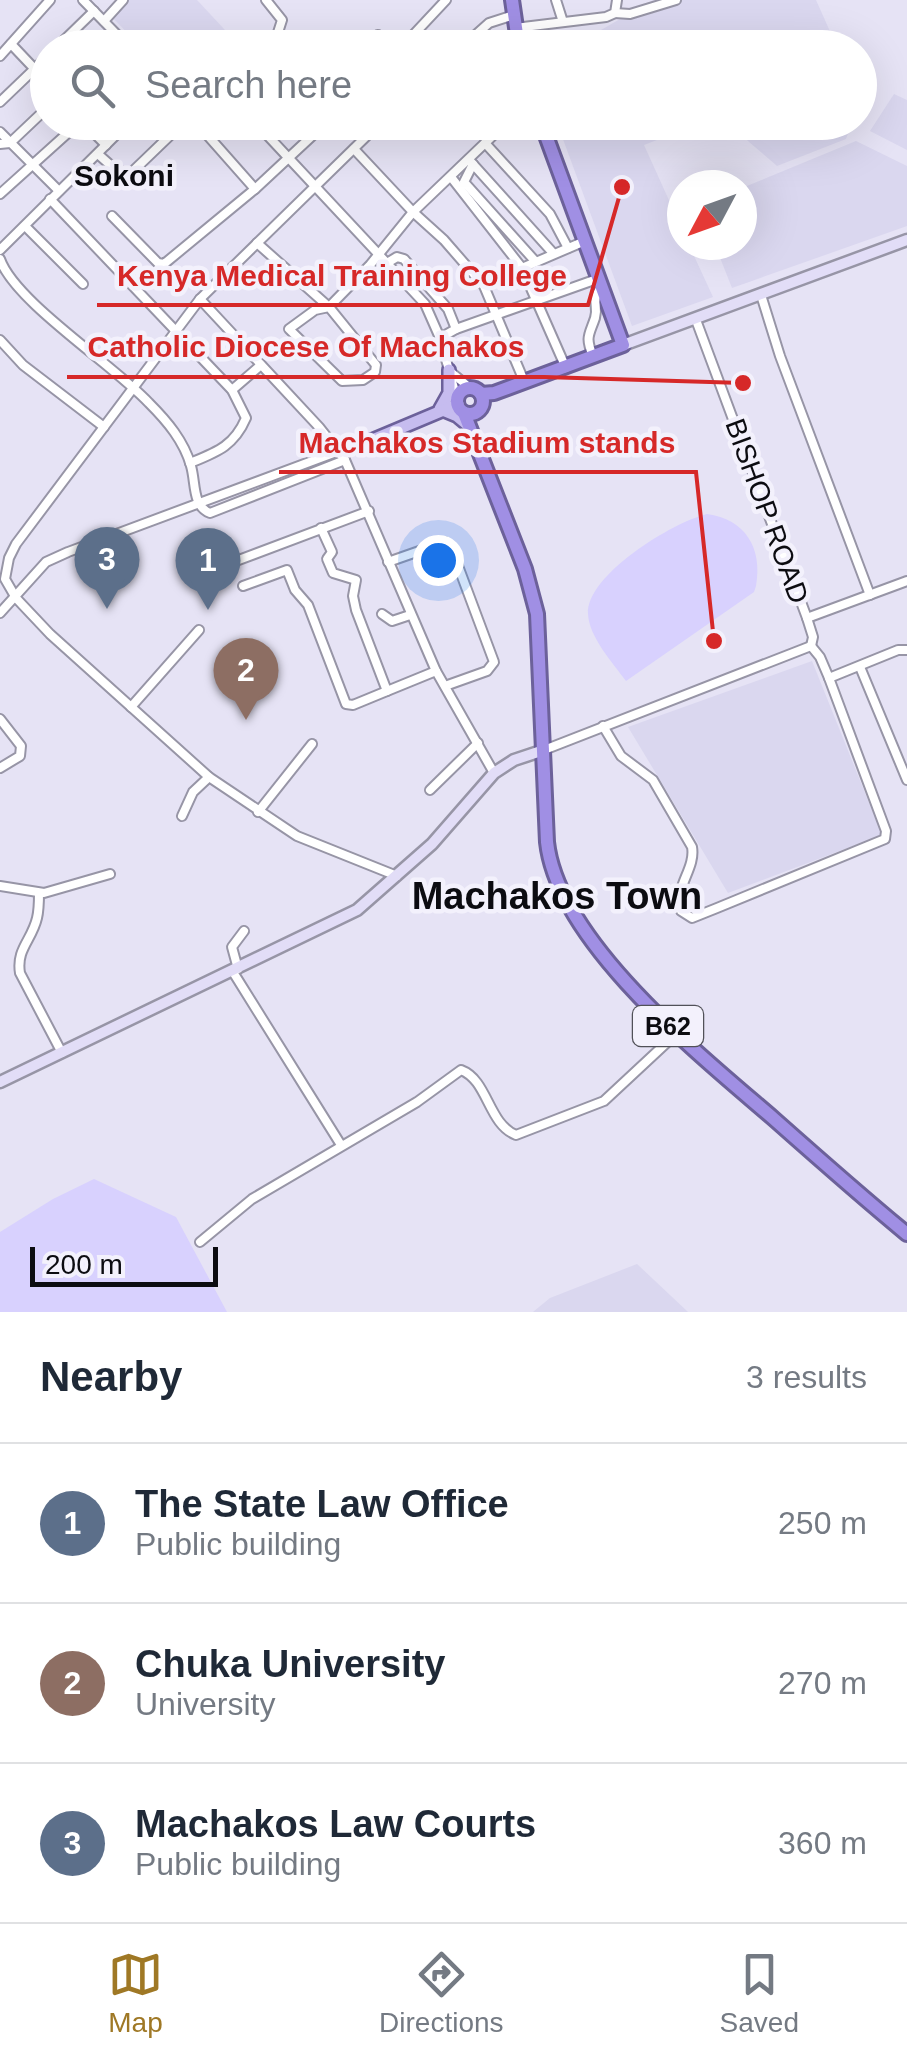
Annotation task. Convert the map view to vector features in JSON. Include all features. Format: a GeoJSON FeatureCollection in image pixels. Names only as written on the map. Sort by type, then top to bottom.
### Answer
{"type":"FeatureCollection","features":[{"type":"Feature","properties":{"kind":"highway"},"geometry":{"type":"LineString","coordinates":[[482,397],[472,414],[460,405],[462,391],[482,397],[623,345],[548,140]]}},
{"type":"Feature","properties":{"kind":"highway"},"geometry":{"type":"LineString","coordinates":[[474,432],[482,397]]}},
{"type":"Feature","properties":{"kind":"highway","name":"B62"},"geometry":{"type":"LineString","coordinates":[[460,405],[526,569],[537,614],[547,842],[557,882],[576,916],[616,969],[676,1034],[907,1234]]}},
{"type":"Feature","properties":{"kind":"main road"},"geometry":{"type":"LineString","coordinates":[[623,345],[907,240]]}},
{"type":"Feature","properties":{"kind":"main road"},"geometry":{"type":"LineString","coordinates":[[440,409],[449,393],[449,370]]}},
{"type":"Feature","properties":{"kind":"main road"},"geometry":{"type":"LineString","coordinates":[[365,443],[440,409],[460,405]]}},
{"type":"Feature","properties":{"kind":"main road"},"geometry":{"type":"LineString","coordinates":[[440,409],[458,416],[474,432]]}},
{"type":"Feature","properties":{"kind":"main road"},"geometry":{"type":"LineString","coordinates":[[0,1082],[350,914],[442,834],[494,773],[514,760],[544,750]]}},
{"type":"Feature","properties":{"kind":"street"},"geometry":{"type":"LineString","coordinates":[[0,56],[50,0]]}},
{"type":"Feature","properties":{"kind":"street"},"geometry":{"type":"LineString","coordinates":[[84,0],[112,30]]}},
{"type":"Feature","properties":{"kind":"street"},"geometry":{"type":"LineString","coordinates":[[104,21],[123,0]]}},
{"type":"Feature","properties":{"kind":"street"},"geometry":{"type":"LineString","coordinates":[[266,0],[280,16],[281,30]]}},
{"type":"Feature","properties":{"kind":"street"},"geometry":{"type":"LineString","coordinates":[[273,8],[281,0]]}},
{"type":"Feature","properties":{"kind":"street"},"geometry":{"type":"LineString","coordinates":[[418,30],[446,0]]}},
{"type":"Feature","properties":{"kind":"street"},"geometry":{"type":"LineString","coordinates":[[556,0],[562,22]]}},
{"type":"Feature","properties":{"kind":"street"},"geometry":{"type":"LineString","coordinates":[[615,13],[617,0]]}},
{"type":"Feature","properties":{"kind":"street"},"geometry":{"type":"LineString","coordinates":[[481,30],[514,14],[562,22],[630,14],[676,0]]}},
{"type":"Feature","properties":{"kind":"street"},"geometry":{"type":"LineString","coordinates":[[74,30],[94,11]]}},
{"type":"Feature","properties":{"kind":"street"},"geometry":{"type":"LineString","coordinates":[[12,44],[30,64]]}},
{"type":"Feature","properties":{"kind":"street"},"geometry":{"type":"LineString","coordinates":[[0,102],[30,72]]}},
{"type":"Feature","properties":{"kind":"street"},"geometry":{"type":"LineString","coordinates":[[5,143],[30,121]]}},
{"type":"Feature","properties":{"kind":"street"},"geometry":{"type":"LineString","coordinates":[[0,132],[5,143],[59,191]]}},
{"type":"Feature","properties":{"kind":"street"},"geometry":{"type":"LineString","coordinates":[[0,194],[61,140]]}},
{"type":"Feature","properties":{"kind":"street"},"geometry":{"type":"LineString","coordinates":[[101,140],[106,145]]}},
{"type":"Feature","properties":{"kind":"street"},"geometry":{"type":"LineString","coordinates":[[0,250],[111,140]]}},
{"type":"Feature","properties":{"kind":"street"},"geometry":{"type":"LineString","coordinates":[[99,155],[117,171],[130,174],[167,140]]}},
{"type":"Feature","properties":{"kind":"street"},"geometry":{"type":"LineString","coordinates":[[212,140],[254,189]]}},
{"type":"Feature","properties":{"kind":"street"},"geometry":{"type":"LineString","coordinates":[[271,140],[425,304],[440,338],[460,405]]}},
{"type":"Feature","properties":{"kind":"street"},"geometry":{"type":"LineString","coordinates":[[112,216],[158,264],[164,264],[309,140]]}},
{"type":"Feature","properties":{"kind":"street"},"geometry":{"type":"LineString","coordinates":[[364,140],[200,299],[16,544],[3,567],[16,598],[209,777],[297,836],[397,876]]}},
{"type":"Feature","properties":{"kind":"street"},"geometry":{"type":"LineString","coordinates":[[257,243],[330,306],[378,367],[363,380],[342,382],[289,330],[315,310],[330,306],[414,212],[471,162],[489,140]]}},
{"type":"Feature","properties":{"kind":"street"},"geometry":{"type":"LineString","coordinates":[[486,143],[550,214],[568,248]]}},
{"type":"Feature","properties":{"kind":"street"},"geometry":{"type":"LineString","coordinates":[[354,150],[470,267],[484,286],[524,381]]}},
{"type":"Feature","properties":{"kind":"street"},"geometry":{"type":"LineString","coordinates":[[471,162],[552,254]]}},
{"type":"Feature","properties":{"kind":"street"},"geometry":{"type":"LineString","coordinates":[[471,162],[464,182],[535,262]]}},
{"type":"Feature","properties":{"kind":"street"},"geometry":{"type":"LineString","coordinates":[[451,176],[522,268],[566,368]]}},
{"type":"Feature","properties":{"kind":"street"},"geometry":{"type":"LineString","coordinates":[[50,199],[232,390],[246,418],[236,438],[224,449],[190,463]]}},
{"type":"Feature","properties":{"kind":"street"},"geometry":{"type":"LineString","coordinates":[[26,226],[82,284]]}},
{"type":"Feature","properties":{"kind":"street"},"geometry":{"type":"LineString","coordinates":[[522,268],[584,240]]}},
{"type":"Feature","properties":{"kind":"street"},"geometry":{"type":"LineString","coordinates":[[387,263],[404,258],[448,309],[456,328]]}},
{"type":"Feature","properties":{"kind":"street"},"geometry":{"type":"LineString","coordinates":[[0,259],[6,273],[38,307],[134,387],[169,424],[190,463],[198,502],[210,513],[345,460],[365,443]]}},
{"type":"Feature","properties":{"kind":"street"},"geometry":{"type":"LineString","coordinates":[[440,338],[496,314],[599,283]]}},
{"type":"Feature","properties":{"kind":"street"},"geometry":{"type":"LineString","coordinates":[[593,357],[588,333],[595,316],[592,300],[599,283]]}},
{"type":"Feature","properties":{"kind":"street"},"geometry":{"type":"LineString","coordinates":[[761,295],[870,595]]}},
{"type":"Feature","properties":{"kind":"street"},"geometry":{"type":"LineString","coordinates":[[200,299],[345,460],[370,510],[388,562],[436,671],[494,773]]}},
{"type":"Feature","properties":{"kind":"street","name":"BISHOP ROAD"},"geometry":{"type":"LineString","coordinates":[[696,320],[807,618],[813,637],[811,646]]}},
{"type":"Feature","properties":{"kind":"street"},"geometry":{"type":"LineString","coordinates":[[0,340],[104,428]]}},
{"type":"Feature","properties":{"kind":"street"},"geometry":{"type":"LineString","coordinates":[[232,390],[262,365]]}},
{"type":"Feature","properties":{"kind":"street"},"geometry":{"type":"LineString","coordinates":[[449,370],[482,397]]}},
{"type":"Feature","properties":{"kind":"street"},"geometry":{"type":"LineString","coordinates":[[0,613],[46,562],[198,502],[339,451],[353,450]]}},
{"type":"Feature","properties":{"kind":"street"},"geometry":{"type":"LineString","coordinates":[[228,564],[370,510]]}},
{"type":"Feature","properties":{"kind":"street"},"geometry":{"type":"LineString","coordinates":[[321,528],[332,552],[327,560],[332,572],[356,580],[356,610],[387,691]]}},
{"type":"Feature","properties":{"kind":"street"},"geometry":{"type":"LineString","coordinates":[[388,562],[445,542],[450,547],[494,662],[487,671],[445,686]]}},
{"type":"Feature","properties":{"kind":"street"},"geometry":{"type":"LineString","coordinates":[[243,586],[287,570],[295,590],[308,606],[346,704],[353,705],[436,671]]}},
{"type":"Feature","properties":{"kind":"street"},"geometry":{"type":"LineString","coordinates":[[807,618],[907,582]]}},
{"type":"Feature","properties":{"kind":"street"},"geometry":{"type":"LineString","coordinates":[[382,614],[392,621],[410,614]]}},
{"type":"Feature","properties":{"kind":"street"},"geometry":{"type":"LineString","coordinates":[[131,707],[198,630]]}},
{"type":"Feature","properties":{"kind":"street"},"geometry":{"type":"LineString","coordinates":[[544,750],[603,726],[811,646],[829,678],[886,831],[885,838],[692,918],[683,914],[678,899],[693,858],[692,847],[653,780],[621,756],[603,726]]}},
{"type":"Feature","properties":{"kind":"street"},"geometry":{"type":"LineString","coordinates":[[829,678],[898,650],[907,650]]}},
{"type":"Feature","properties":{"kind":"street"},"geometry":{"type":"LineString","coordinates":[[860,667],[907,780]]}},
{"type":"Feature","properties":{"kind":"street"},"geometry":{"type":"LineString","coordinates":[[0,720],[21,746],[20,756],[0,768]]}},
{"type":"Feature","properties":{"kind":"street"},"geometry":{"type":"LineString","coordinates":[[430,790],[478,743]]}},
{"type":"Feature","properties":{"kind":"street"},"geometry":{"type":"LineString","coordinates":[[258,812],[312,744]]}},
{"type":"Feature","properties":{"kind":"street"},"geometry":{"type":"LineString","coordinates":[[182,816],[193,792],[209,777]]}},
{"type":"Feature","properties":{"kind":"street"},"geometry":{"type":"LineString","coordinates":[[0,886],[39,893],[110,874]]}},
{"type":"Feature","properties":{"kind":"street"},"geometry":{"type":"LineString","coordinates":[[39,893],[37,918],[18,954],[18,962],[20,973],[62,1052]]}},
{"type":"Feature","properties":{"kind":"street"},"geometry":{"type":"LineString","coordinates":[[244,931],[232,947],[235,971],[341,1145]]}},
{"type":"Feature","properties":{"kind":"street"},"geometry":{"type":"LineString","coordinates":[[200,1242],[243,1206],[417,1102],[462,1070],[472,1076],[502,1126],[516,1134],[604,1101],[676,1034]]}},
{"type":"Feature","properties":{"kind":"shaded area"},"geometry":{"type":"Polygon","coordinates":[[[128,0],[197,0],[225,30],[125,30],[111,16],[128,0]]]}},
{"type":"Feature","properties":{"kind":"shaded area"},"geometry":{"type":"Polygon","coordinates":[[[653,0],[816,0],[829,30],[601,30],[653,0]]]}},
{"type":"Feature","properties":{"kind":"shaded area"},"geometry":{"type":"Polygon","coordinates":[[[894,94],[907,100],[907,150],[877,135],[877,120],[894,94]]]}},
{"type":"Feature","properties":{"kind":"shaded area"},"geometry":{"type":"Polygon","coordinates":[[[563,140],[657,140],[644,145],[667,196],[667,260],[696,260],[713,297],[632,326],[563,140]]]}},
{"type":"Feature","properties":{"kind":"shaded area"},"geometry":{"type":"Polygon","coordinates":[[[747,140],[843,140],[777,166],[747,140]]]}},
{"type":"Feature","properties":{"kind":"shaded area"},"geometry":{"type":"Polygon","coordinates":[[[856,141],[907,166],[907,226],[732,288],[721,260],[757,260],[757,182],[856,141]]]}},
{"type":"Feature","properties":{"kind":"shaded area"},"geometry":{"type":"Polygon","coordinates":[[[707,514],[732,522],[748,538],[757,559],[754,592],[626,681],[602,649],[589,623],[591,599],[601,583],[634,552],[707,514]]]}},
{"type":"Feature","properties":{"kind":"shaded area"},"geometry":{"type":"Polygon","coordinates":[[[812,661],[882,835],[728,893],[628,727],[812,661]]]}},
{"type":"Feature","properties":{"kind":"shaded area"},"geometry":{"type":"Polygon","coordinates":[[[94,1179],[176,1217],[227,1312],[0,1312],[0,1232],[94,1179]]]}},
{"type":"Feature","properties":{"kind":"shaded area"},"geometry":{"type":"Polygon","coordinates":[[[637,1264],[688,1312],[533,1312],[550,1298],[637,1264]]]}},
{"type":"Feature","properties":{"kind":"place","name":"Kenya Medical Training College"},"geometry":{"type":"Point","coordinates":[622,187]}},
{"type":"Feature","properties":{"kind":"place","name":"Catholic Diocese Of Machakos"},"geometry":{"type":"Point","coordinates":[743,383]}},
{"type":"Feature","properties":{"kind":"place","name":"Machakos Law Courts"},"geometry":{"type":"Point","coordinates":[107,609]}},
{"type":"Feature","properties":{"kind":"place","name":"The State Law Office"},"geometry":{"type":"Point","coordinates":[208,610]}},
{"type":"Feature","properties":{"kind":"place","name":"Machakos Stadium stands"},"geometry":{"type":"Point","coordinates":[714,641]}},
{"type":"Feature","properties":{"kind":"place","name":"Chuka University"},"geometry":{"type":"Point","coordinates":[246,720]}},
{"type":"Feature","properties":{"kind":"district","name":"Sokoni"},"geometry":{"type":"Point","coordinates":[124,175]}},
{"type":"Feature","properties":{"kind":"district","name":"Machakos Town"},"geometry":{"type":"Point","coordinates":[557,896]}}]}
